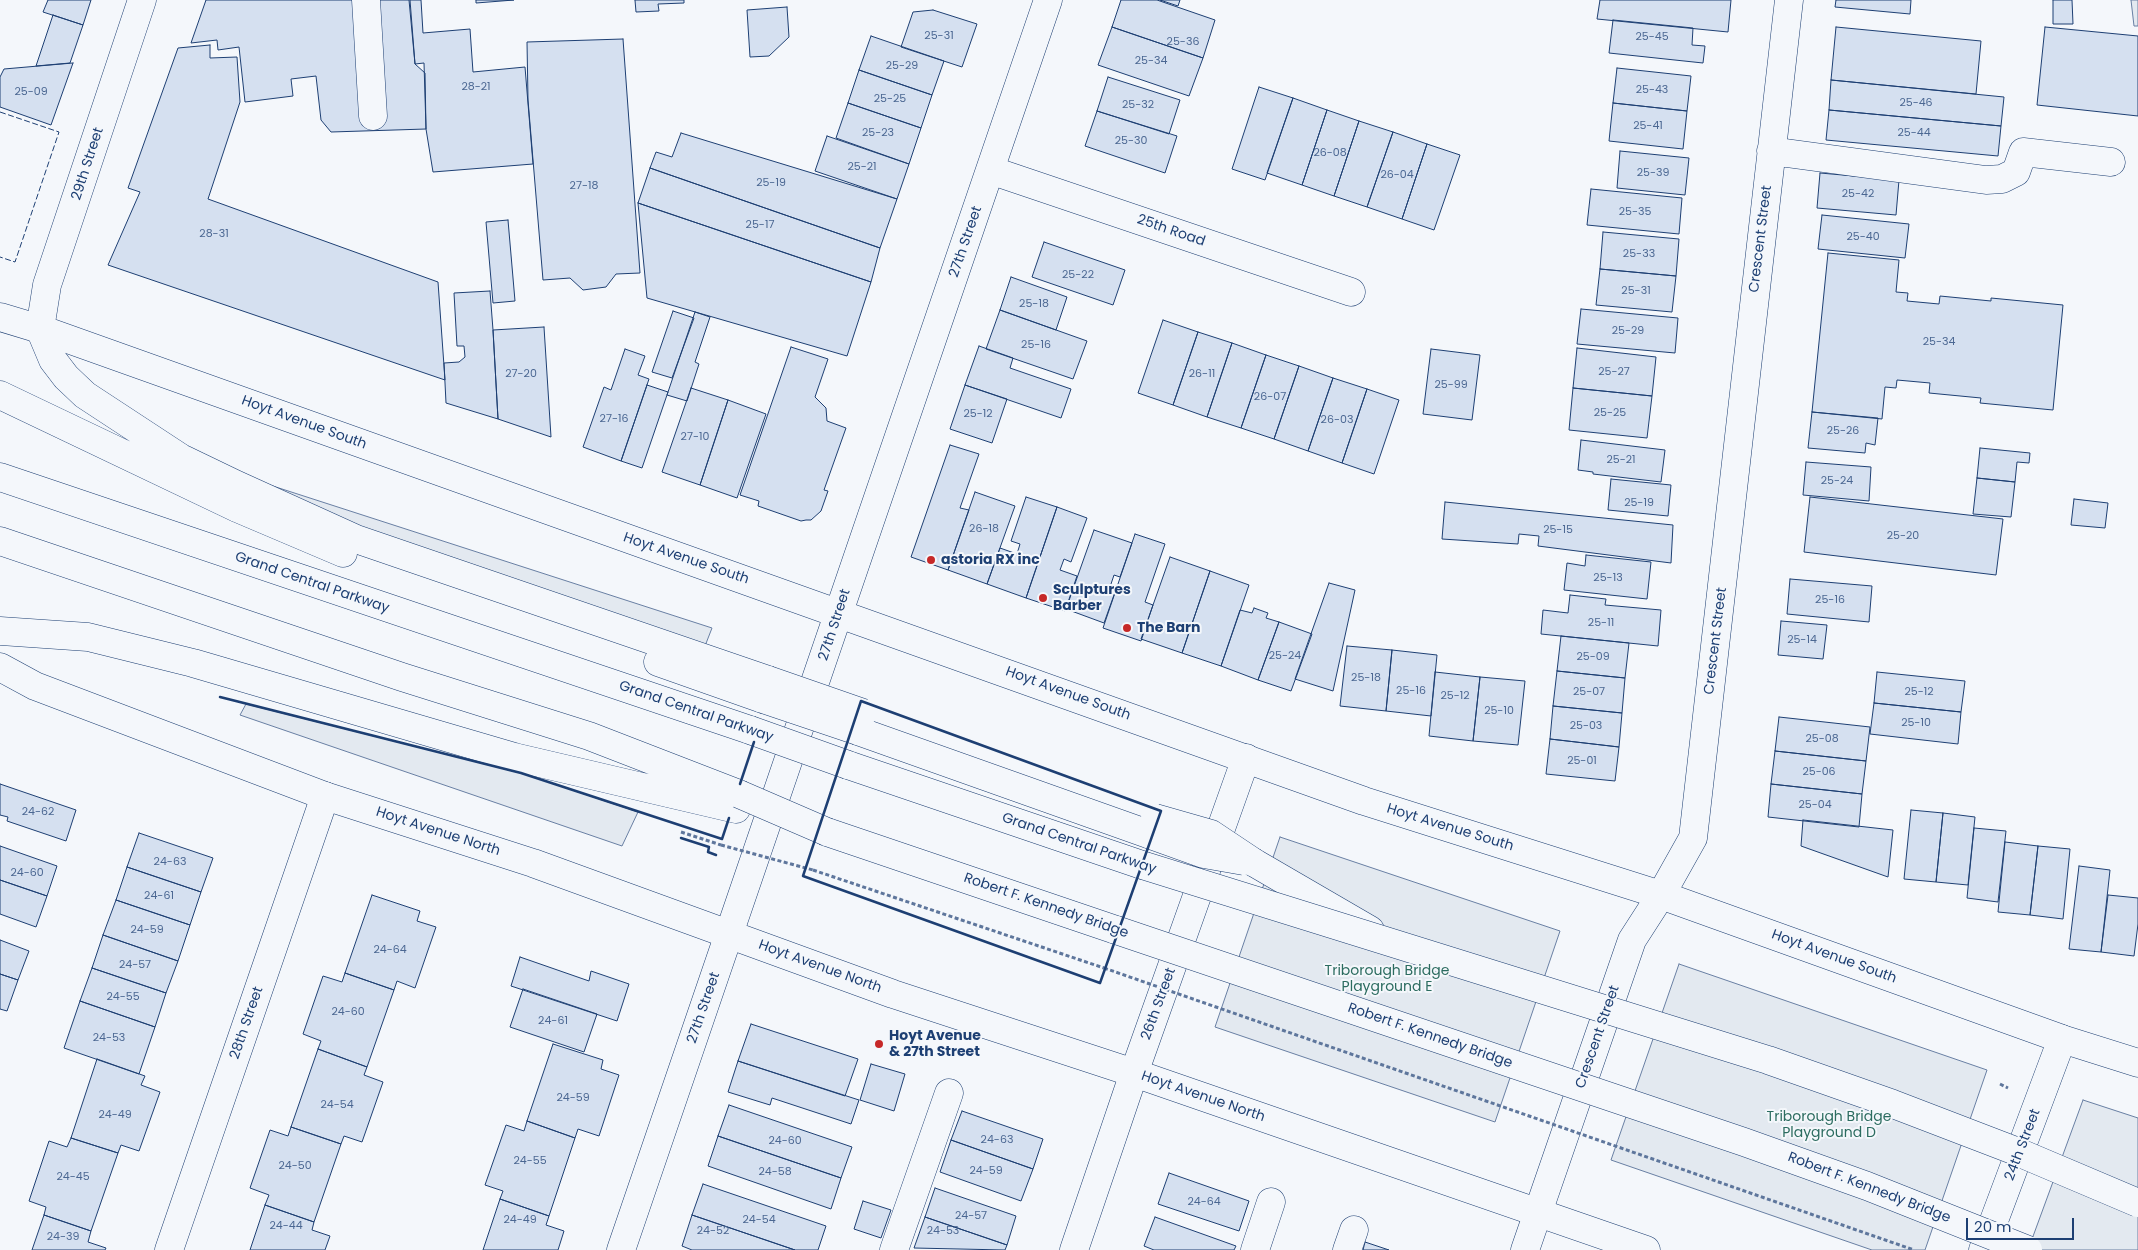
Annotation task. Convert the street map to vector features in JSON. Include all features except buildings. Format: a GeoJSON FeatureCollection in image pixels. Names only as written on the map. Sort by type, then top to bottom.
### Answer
{"type":"FeatureCollection","features":[{"type":"Feature","properties":{"kind":"main road","name":"29th Street"},"geometry":{"type":"LineString","coordinates":[[40,329],[47,286],[142,0]]}},
{"type":"Feature","properties":{"kind":"main road"},"geometry":{"type":"LineString","coordinates":[[366,0],[373,116]]}},
{"type":"Feature","properties":{"kind":"main road","name":"27th Street"},"geometry":{"type":"LineString","coordinates":[[621,1250],[1048,0]]}},
{"type":"Feature","properties":{"kind":"main road","name":"Crescent Street"},"geometry":{"type":"LineString","coordinates":[[1525,1250],[1632,940],[1693,838],[1789,0]]}},
{"type":"Feature","properties":{"kind":"main road"},"geometry":{"type":"LineString","coordinates":[[1772,151],[1986,180],[2002,179],[2016,172],[2023,152],[2111,162]]}},
{"type":"Feature","properties":{"kind":"main road","name":"25th Road"},"geometry":{"type":"LineString","coordinates":[[990,170],[1352,292]]}},
{"type":"Feature","properties":{"kind":"main road","name":"Hoyt Avenue South"},"geometry":{"type":"LineString","coordinates":[[0,317],[40,329],[1364,801],[1660,894],[2062,1039],[2138,1063]]}},
{"type":"Feature","properties":{"kind":"main road"},"geometry":{"type":"LineString","coordinates":[[40,329],[53,360],[66,377],[85,395],[182,458],[234,484],[356,539],[765,689],[1153,826],[1211,834],[1253,862],[1393,943],[1768,1060],[1893,1104],[2013,1150],[2138,1203]]}},
{"type":"Feature","properties":{"kind":"main road"},"geometry":{"type":"LineString","coordinates":[[0,394],[237,508],[369,563],[765,689]]}},
{"type":"Feature","properties":{"kind":"main road","name":"Grand Central Parkway"},"geometry":{"type":"LineString","coordinates":[[0,478],[750,730],[1142,865],[1393,943]]}},
{"type":"Feature","properties":{"kind":"main road"},"geometry":{"type":"LineString","coordinates":[[0,540],[402,677],[589,736],[738,802]]}},
{"type":"Feature","properties":{"kind":"main road"},"geometry":{"type":"LineString","coordinates":[[0,631],[88,637],[193,663],[514,757],[738,802]]}},
{"type":"Feature","properties":{"kind":"main road","name":"Hoyt Avenue North"},"geometry":{"type":"LineString","coordinates":[[0,667],[35,686],[325,796],[533,862],[893,994],[1134,1073],[1646,1250]]}},
{"type":"Feature","properties":{"kind":"main road","name":"26th Street"},"geometry":{"type":"LineString","coordinates":[[1074,1250],[1134,1073],[1246,758]]}},
{"type":"Feature","properties":{"kind":"main road","name":"28th Street"},"geometry":{"type":"LineString","coordinates":[[169,1250],[325,796]]}},
{"type":"Feature","properties":{"kind":"main road","name":"Robert F. Kennedy Bridge"},"geometry":{"type":"LineString","coordinates":[[738,802],[1744,1142],[1867,1186],[2028,1250]]}},
{"type":"Feature","properties":{"kind":"main road","name":"24th Street"},"geometry":{"type":"LineString","coordinates":[[1983,1250],[2062,1039]]}},
{"type":"Feature","properties":{"kind":"main road"},"geometry":{"type":"LineString","coordinates":[[894,1250],[949,1093]]}},
{"type":"Feature","properties":{"kind":"main road"},"geometry":{"type":"LineString","coordinates":[[1255,1250],[1271,1202]]}},
{"type":"Feature","properties":{"kind":"path"},"geometry":{"type":"LineString","coordinates":[[676,830],[721,845],[813,870],[1104,968],[1914,1250]]}},
{"type":"Feature","properties":{"kind":"path"},"geometry":{"type":"LineString","coordinates":[[2000,1084],[2010,1088]]}},
{"type":"Feature","properties":{"kind":"green space"},"geometry":{"type":"Polygon","coordinates":[[[2131,0],[2138,0],[2138,26],[2134,26],[2131,0]]]}},
{"type":"Feature","properties":{"kind":"green space"},"geometry":{"type":"Polygon","coordinates":[[[248,478],[712,628],[705,646],[383,541],[248,478]]]}},
{"type":"Feature","properties":{"kind":"green space"},"geometry":{"type":"Polygon","coordinates":[[[246,704],[521,773],[638,812],[622,846],[240,715],[246,704]]]}},
{"type":"Feature","properties":{"kind":"green space","name":"Triborough Bridge Playground E"},"geometry":{"type":"Polygon","coordinates":[[[1280,837],[1560,931],[1495,1122],[1215,1027],[1280,837]]]}},
{"type":"Feature","properties":{"kind":"green space","name":"Triborough Bridge Playground D"},"geometry":{"type":"Polygon","coordinates":[[[1679,964],[1987,1070],[1925,1250],[1872,1250],[1611,1160],[1679,964]]]}},
{"type":"Feature","properties":{"kind":"green space"},"geometry":{"type":"Polygon","coordinates":[[[2083,1100],[2138,1118],[2138,1250],[2028,1250],[2083,1100]]]}},
{"type":"Feature","properties":{"kind":"fence"},"geometry":{"type":"LineString","coordinates":[[0,112],[59,132],[15,262],[0,257]]}},
{"type":"Feature","properties":{"kind":"wall"},"geometry":{"type":"LineString","coordinates":[[220,697],[521,773],[722,839],[729,818]]}},
{"type":"Feature","properties":{"kind":"wall"},"geometry":{"type":"LineString","coordinates":[[861,701],[1161,811],[1100,983],[803,876],[861,701]]}},
{"type":"Feature","properties":{"kind":"wall"},"geometry":{"type":"LineString","coordinates":[[740,784],[754,742]]}},
{"type":"Feature","properties":{"kind":"wall"},"geometry":{"type":"LineString","coordinates":[[681,838],[709,847],[708,852],[716,855]]}},
{"type":"Feature","properties":{"kind":"place","name":"astoria RX inc"},"geometry":{"type":"Point","coordinates":[931,560]}},
{"type":"Feature","properties":{"kind":"place","name":"Sculptures Barber"},"geometry":{"type":"Point","coordinates":[1043,598]}},
{"type":"Feature","properties":{"kind":"place","name":"The Barn"},"geometry":{"type":"Point","coordinates":[1127,628]}},
{"type":"Feature","properties":{"kind":"place","name":"Hoyt Avenue & 27th Street"},"geometry":{"type":"Point","coordinates":[879,1044]}}]}
